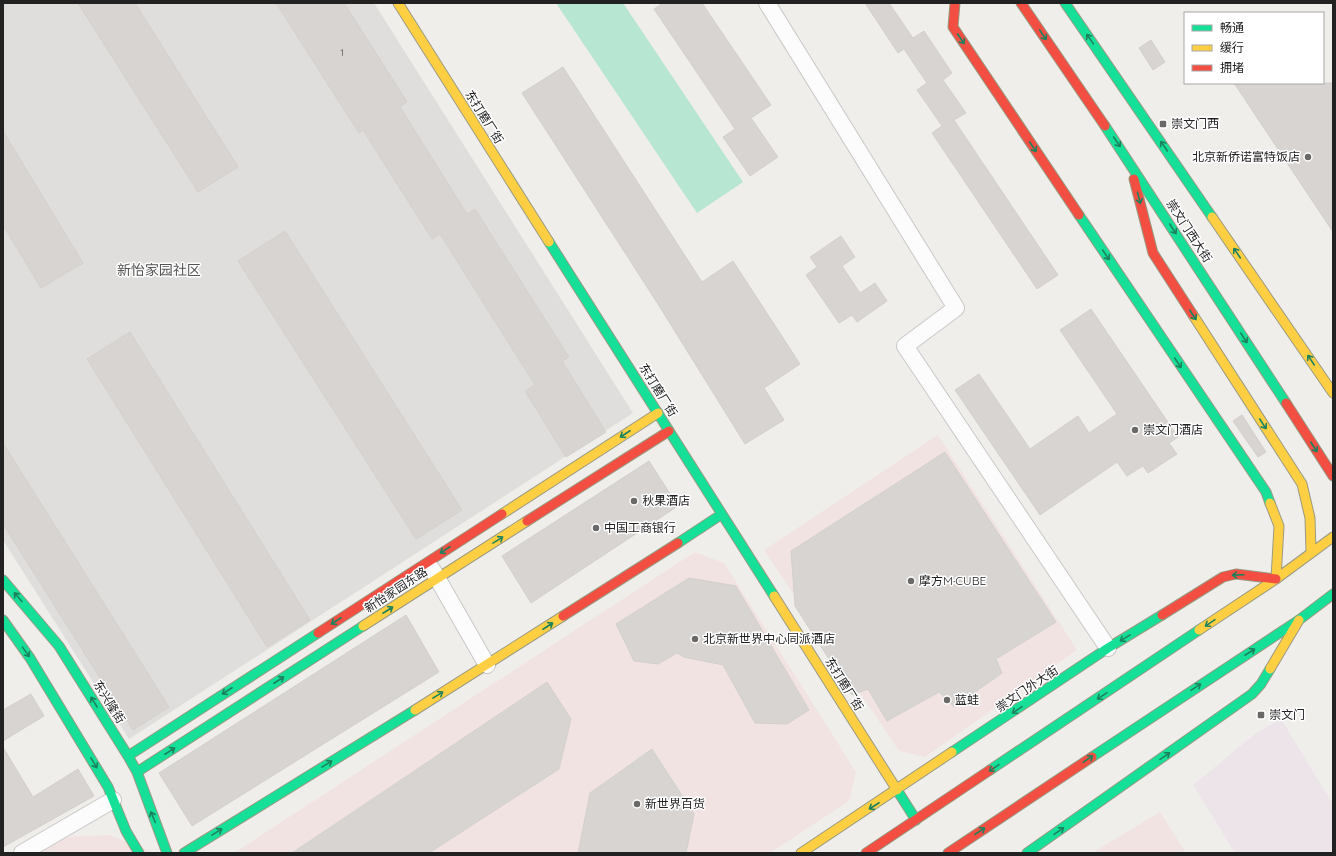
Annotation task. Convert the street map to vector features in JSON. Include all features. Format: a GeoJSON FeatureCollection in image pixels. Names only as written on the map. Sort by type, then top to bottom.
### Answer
{"type":"FeatureCollection","features":[{"type":"Feature","properties":{"kind":"street","name":"东打磨厂街"},"geometry":{"type":"LineString","coordinates":[[398,3],[916,820]]}},
{"type":"Feature","properties":{"kind":"street"},"geometry":{"type":"LineString","coordinates":[[767,3],[956,308],[905,346],[1108,648]]}},
{"type":"Feature","properties":{"kind":"street"},"geometry":{"type":"LineString","coordinates":[[955,3],[953,27],[1266,492],[1279,526],[1276,578]]}},
{"type":"Feature","properties":{"kind":"street","name":"崇文门西大街"},"geometry":{"type":"LineString","coordinates":[[1022,3],[1129,161],[1333,476]]}},
{"type":"Feature","properties":{"kind":"street"},"geometry":{"type":"LineString","coordinates":[[1065,3],[1333,393]]}},
{"type":"Feature","properties":{"kind":"street"},"geometry":{"type":"LineString","coordinates":[[1129,161],[1154,253],[1302,484],[1309,516],[1311,553]]}},
{"type":"Feature","properties":{"kind":"street","name":"新怡家园东路"},"geometry":{"type":"LineString","coordinates":[[128,756],[658,413]]}},
{"type":"Feature","properties":{"kind":"street","name":"新怡家园东路"},"geometry":{"type":"LineString","coordinates":[[138,772],[669,431]]}},
{"type":"Feature","properties":{"kind":"street"},"geometry":{"type":"LineString","coordinates":[[184,853],[487,665],[722,514]]}},
{"type":"Feature","properties":{"kind":"street"},"geometry":{"type":"LineString","coordinates":[[866,853],[1276,578],[1333,536]]}},
{"type":"Feature","properties":{"kind":"street"},"geometry":{"type":"LineString","coordinates":[[427,562],[438,578],[487,665]]}},
{"type":"Feature","properties":{"kind":"street","name":"崇文门外大街"},"geometry":{"type":"LineString","coordinates":[[801,853],[1108,648],[1223,577],[1236,574],[1276,578]]}},
{"type":"Feature","properties":{"kind":"street","name":"东兴隆街"},"geometry":{"type":"LineString","coordinates":[[3,580],[60,646],[138,772],[142,789],[167,853]]}},
{"type":"Feature","properties":{"kind":"street"},"geometry":{"type":"LineString","coordinates":[[948,853],[1299,620],[1333,594]]}},
{"type":"Feature","properties":{"kind":"street"},"geometry":{"type":"LineString","coordinates":[[3,620],[38,671],[108,787],[126,831],[139,853]]}},
{"type":"Feature","properties":{"kind":"street"},"geometry":{"type":"LineString","coordinates":[[1027,853],[1252,694],[1261,684],[1299,620]]}},
{"type":"Feature","properties":{"kind":"street"},"geometry":{"type":"LineString","coordinates":[[22,853],[113,800]]}},
{"type":"Feature","properties":{"kind":"shaded area"},"geometry":{"type":"Polygon","coordinates":[[[3,3],[374,3],[633,413],[129,739],[3,540],[3,3]]]}},
{"type":"Feature","properties":{"kind":"shaded area","name":"摩方M·CUBE"},"geometry":{"type":"Polygon","coordinates":[[[938,435],[1077,650],[925,757],[899,751],[764,550],[938,435]]]}},
{"type":"Feature","properties":{"kind":"shaded area","name":"新世界百货"},"geometry":{"type":"Polygon","coordinates":[[[695,552],[724,563],[856,772],[849,801],[770,853],[234,853],[695,552]]]}},
{"type":"Feature","properties":{"kind":"shaded area"},"geometry":{"type":"Polygon","coordinates":[[[1281,719],[1333,804],[1333,853],[1235,853],[1193,785],[1255,734],[1281,719]]]}},
{"type":"Feature","properties":{"kind":"shaded area"},"geometry":{"type":"Polygon","coordinates":[[[1160,812],[1186,853],[1092,853],[1160,812]]]}},
{"type":"Feature","properties":{"kind":"shaded area"},"geometry":{"type":"Polygon","coordinates":[[[109,835],[154,853],[41,853],[67,837],[109,835]]]}},
{"type":"Feature","properties":{"kind":"green space"},"geometry":{"type":"Polygon","coordinates":[[[556,3],[623,3],[743,182],[697,213],[556,3]]]}},
{"type":"Feature","properties":{"kind":"building"},"geometry":{"type":"Polygon","coordinates":[[[78,3],[135,3],[238,167],[198,192],[78,3]]]}},
{"type":"Feature","properties":{"kind":"building"},"geometry":{"type":"Polygon","coordinates":[[[276,3],[344,3],[407,102],[400,107],[467,214],[475,209],[569,357],[562,361],[606,432],[566,457],[525,391],[535,385],[440,234],[432,239],[363,130],[359,133],[276,3]]]}},
{"type":"Feature","properties":{"kind":"building"},"geometry":{"type":"Polygon","coordinates":[[[663,3],[702,3],[771,105],[751,118],[778,157],[750,176],[723,137],[735,129],[654,9],[663,3]]]}},
{"type":"Feature","properties":{"kind":"building"},"geometry":{"type":"Polygon","coordinates":[[[865,3],[889,3],[913,38],[924,31],[952,73],[943,80],[966,113],[954,120],[1058,275],[1037,289],[932,133],[942,126],[917,90],[927,83],[904,49],[898,53],[865,3]]]}},
{"type":"Feature","properties":{"kind":"building"},"geometry":{"type":"Polygon","coordinates":[[[1151,40],[1165,62],[1153,70],[1139,48],[1151,40]]]}},
{"type":"Feature","properties":{"kind":"building"},"geometry":{"type":"Polygon","coordinates":[[[563,67],[702,282],[733,261],[800,364],[764,388],[784,420],[745,444],[656,301],[522,93],[563,67]]]}},
{"type":"Feature","properties":{"kind":"building","name":"北京新侨诺富特饭店"},"geometry":{"type":"Polygon","coordinates":[[[1333,83],[1333,232],[1235,84],[1333,83]]]}},
{"type":"Feature","properties":{"kind":"building"},"geometry":{"type":"Polygon","coordinates":[[[3,131],[83,263],[41,288],[3,225],[3,131]]]}},
{"type":"Feature","properties":{"kind":"building"},"geometry":{"type":"Polygon","coordinates":[[[285,231],[462,510],[416,539],[238,261],[285,231]]]}},
{"type":"Feature","properties":{"kind":"building"},"geometry":{"type":"Polygon","coordinates":[[[841,236],[855,257],[842,266],[860,293],[875,283],[887,301],[857,322],[852,315],[839,323],[806,275],[817,267],[810,257],[841,236]]]}},
{"type":"Feature","properties":{"kind":"building"},"geometry":{"type":"Polygon","coordinates":[[[1091,309],[1178,437],[1169,443],[1177,454],[1148,473],[1143,466],[1127,476],[1117,462],[1040,515],[955,390],[979,374],[1030,449],[1078,416],[1089,433],[1117,414],[1060,330],[1091,309]]]}},
{"type":"Feature","properties":{"kind":"building"},"geometry":{"type":"Polygon","coordinates":[[[130,332],[310,620],[267,647],[87,359],[130,332]]]}},
{"type":"Feature","properties":{"kind":"building"},"geometry":{"type":"Polygon","coordinates":[[[1242,415],[1266,452],[1258,457],[1233,421],[1242,415]]]}},
{"type":"Feature","properties":{"kind":"building"},"geometry":{"type":"Polygon","coordinates":[[[3,443],[169,707],[133,730],[3,524],[3,443]]]}},
{"type":"Feature","properties":{"kind":"building","name":"摩方M·CUBE"},"geometry":{"type":"Polygon","coordinates":[[[945,452],[1056,622],[996,659],[1002,673],[954,707],[939,692],[887,721],[868,689],[852,695],[795,606],[791,551],[945,452]]]}},
{"type":"Feature","properties":{"kind":"building"},"geometry":{"type":"Polygon","coordinates":[[[649,461],[678,506],[531,603],[502,556],[649,461]]]}},
{"type":"Feature","properties":{"kind":"building","name":"北京新世界中心同派酒店"},"geometry":{"type":"Polygon","coordinates":[[[689,578],[736,586],[809,710],[787,724],[755,723],[723,665],[684,657],[677,653],[658,664],[634,661],[616,624],[689,578]]]}},
{"type":"Feature","properties":{"kind":"building"},"geometry":{"type":"Polygon","coordinates":[[[406,615],[439,672],[192,826],[159,773],[406,615]]]}},
{"type":"Feature","properties":{"kind":"building"},"geometry":{"type":"Polygon","coordinates":[[[547,682],[571,719],[559,769],[429,853],[292,853],[547,682]]]}},
{"type":"Feature","properties":{"kind":"building"},"geometry":{"type":"Polygon","coordinates":[[[31,694],[44,716],[3,741],[3,710],[31,694]]]}},
{"type":"Feature","properties":{"kind":"building"},"geometry":{"type":"Polygon","coordinates":[[[3,747],[33,797],[78,769],[94,796],[3,847],[3,747]]]}},
{"type":"Feature","properties":{"kind":"building","name":"新世界百货"},"geometry":{"type":"Polygon","coordinates":[[[652,749],[694,814],[686,853],[578,853],[590,793],[652,749]]]}},
{"type":"Feature","properties":{"kind":"traffic: fast"},"geometry":{"type":"LineString","coordinates":[[1065,3],[1212,217]]}},
{"type":"Feature","properties":{"kind":"traffic: fast"},"geometry":{"type":"LineString","coordinates":[[1105,126],[1286,403]]}},
{"type":"Feature","properties":{"kind":"traffic: fast"},"geometry":{"type":"LineString","coordinates":[[1079,215],[1266,492],[1270,503]]}},
{"type":"Feature","properties":{"kind":"traffic: fast"},"geometry":{"type":"LineString","coordinates":[[549,242],[774,596]]}},
{"type":"Feature","properties":{"kind":"traffic: fast"},"geometry":{"type":"LineString","coordinates":[[678,543],[722,514]]}},
{"type":"Feature","properties":{"kind":"traffic: fast"},"geometry":{"type":"LineString","coordinates":[[3,580],[59,646],[128,756],[137,772],[167,853]]}},
{"type":"Feature","properties":{"kind":"traffic: fast"},"geometry":{"type":"LineString","coordinates":[[1092,757],[1299,620],[1333,594]]}},
{"type":"Feature","properties":{"kind":"traffic: fast"},"geometry":{"type":"LineString","coordinates":[[952,752],[1108,648],[1162,615]]}},
{"type":"Feature","properties":{"kind":"traffic: fast"},"geometry":{"type":"LineString","coordinates":[[3,620],[30,658],[108,787],[126,831],[139,853]]}},
{"type":"Feature","properties":{"kind":"traffic: fast"},"geometry":{"type":"LineString","coordinates":[[137,772],[363,626]]}},
{"type":"Feature","properties":{"kind":"traffic: fast"},"geometry":{"type":"LineString","coordinates":[[990,770],[1199,630]]}},
{"type":"Feature","properties":{"kind":"traffic: fast"},"geometry":{"type":"LineString","coordinates":[[128,756],[318,633]]}},
{"type":"Feature","properties":{"kind":"traffic: fast"},"geometry":{"type":"LineString","coordinates":[[1027,853],[1252,694],[1261,684],[1270,669]]}},
{"type":"Feature","properties":{"kind":"traffic: fast"},"geometry":{"type":"LineString","coordinates":[[184,853],[415,710]]}},
{"type":"Feature","properties":{"kind":"traffic: fast"},"geometry":{"type":"LineString","coordinates":[[897,790],[916,820]]}},
{"type":"Feature","properties":{"kind":"traffic: slow"},"geometry":{"type":"LineString","coordinates":[[398,3],[549,242]]}},
{"type":"Feature","properties":{"kind":"traffic: slow"},"geometry":{"type":"LineString","coordinates":[[1212,217],[1333,393]]}},
{"type":"Feature","properties":{"kind":"traffic: slow"},"geometry":{"type":"LineString","coordinates":[[1193,315],[1302,484],[1310,518],[1311,553]]}},
{"type":"Feature","properties":{"kind":"traffic: slow"},"geometry":{"type":"LineString","coordinates":[[502,514],[658,413]]}},
{"type":"Feature","properties":{"kind":"traffic: slow"},"geometry":{"type":"LineString","coordinates":[[1270,503],[1279,526],[1276,579]]}},
{"type":"Feature","properties":{"kind":"traffic: slow"},"geometry":{"type":"LineString","coordinates":[[363,626],[527,521]]}},
{"type":"Feature","properties":{"kind":"traffic: slow"},"geometry":{"type":"LineString","coordinates":[[1199,630],[1276,579],[1333,537]]}},
{"type":"Feature","properties":{"kind":"traffic: slow"},"geometry":{"type":"LineString","coordinates":[[774,596],[897,790]]}},
{"type":"Feature","properties":{"kind":"traffic: slow"},"geometry":{"type":"LineString","coordinates":[[415,710],[563,616]]}},
{"type":"Feature","properties":{"kind":"traffic: slow"},"geometry":{"type":"LineString","coordinates":[[1270,669],[1299,620]]}},
{"type":"Feature","properties":{"kind":"traffic: slow"},"geometry":{"type":"LineString","coordinates":[[801,853],[952,752]]}},
{"type":"Feature","properties":{"kind":"traffic: jam"},"geometry":{"type":"LineString","coordinates":[[955,3],[953,27],[1079,215]]}},
{"type":"Feature","properties":{"kind":"traffic: jam"},"geometry":{"type":"LineString","coordinates":[[1021,3],[1105,126]]}},
{"type":"Feature","properties":{"kind":"traffic: jam"},"geometry":{"type":"LineString","coordinates":[[1134,179],[1153,253],[1193,315]]}},
{"type":"Feature","properties":{"kind":"traffic: jam"},"geometry":{"type":"LineString","coordinates":[[1286,403],[1333,476]]}},
{"type":"Feature","properties":{"kind":"traffic: jam"},"geometry":{"type":"LineString","coordinates":[[527,521],[669,431]]}},
{"type":"Feature","properties":{"kind":"traffic: jam"},"geometry":{"type":"LineString","coordinates":[[318,633],[502,514]]}},
{"type":"Feature","properties":{"kind":"traffic: jam"},"geometry":{"type":"LineString","coordinates":[[563,616],[678,543]]}},
{"type":"Feature","properties":{"kind":"traffic: jam"},"geometry":{"type":"LineString","coordinates":[[1162,615],[1223,577],[1236,574],[1276,579]]}},
{"type":"Feature","properties":{"kind":"traffic: jam"},"geometry":{"type":"LineString","coordinates":[[948,853],[1092,757]]}},
{"type":"Feature","properties":{"kind":"traffic: jam"},"geometry":{"type":"LineString","coordinates":[[866,853],[990,770]]}},
{"type":"Feature","properties":{"kind":"place","name":"崇文门西"},"geometry":{"type":"Point","coordinates":[1163,124]}},
{"type":"Feature","properties":{"kind":"place","name":"北京新侨诺富特饭店"},"geometry":{"type":"Point","coordinates":[1308,157]}},
{"type":"Feature","properties":{"kind":"place","name":"崇文门酒店"},"geometry":{"type":"Point","coordinates":[1135,430]}},
{"type":"Feature","properties":{"kind":"place","name":"秋果酒店"},"geometry":{"type":"Point","coordinates":[634,501]}},
{"type":"Feature","properties":{"kind":"place","name":"中国工商银行"},"geometry":{"type":"Point","coordinates":[596,528]}},
{"type":"Feature","properties":{"kind":"place","name":"摩方M·CUBE"},"geometry":{"type":"Point","coordinates":[911,581]}},
{"type":"Feature","properties":{"kind":"place","name":"北京新世界中心同派酒店"},"geometry":{"type":"Point","coordinates":[695,639]}},
{"type":"Feature","properties":{"kind":"place","name":"蓝蛙"},"geometry":{"type":"Point","coordinates":[947,700]}},
{"type":"Feature","properties":{"kind":"place","name":"崇文门"},"geometry":{"type":"Point","coordinates":[1261,715]}},
{"type":"Feature","properties":{"kind":"place","name":"新世界百货"},"geometry":{"type":"Point","coordinates":[637,804]}},
{"type":"Feature","properties":{"kind":"district","name":"新怡家园社区"},"geometry":{"type":"Point","coordinates":[159,270]}}]}
